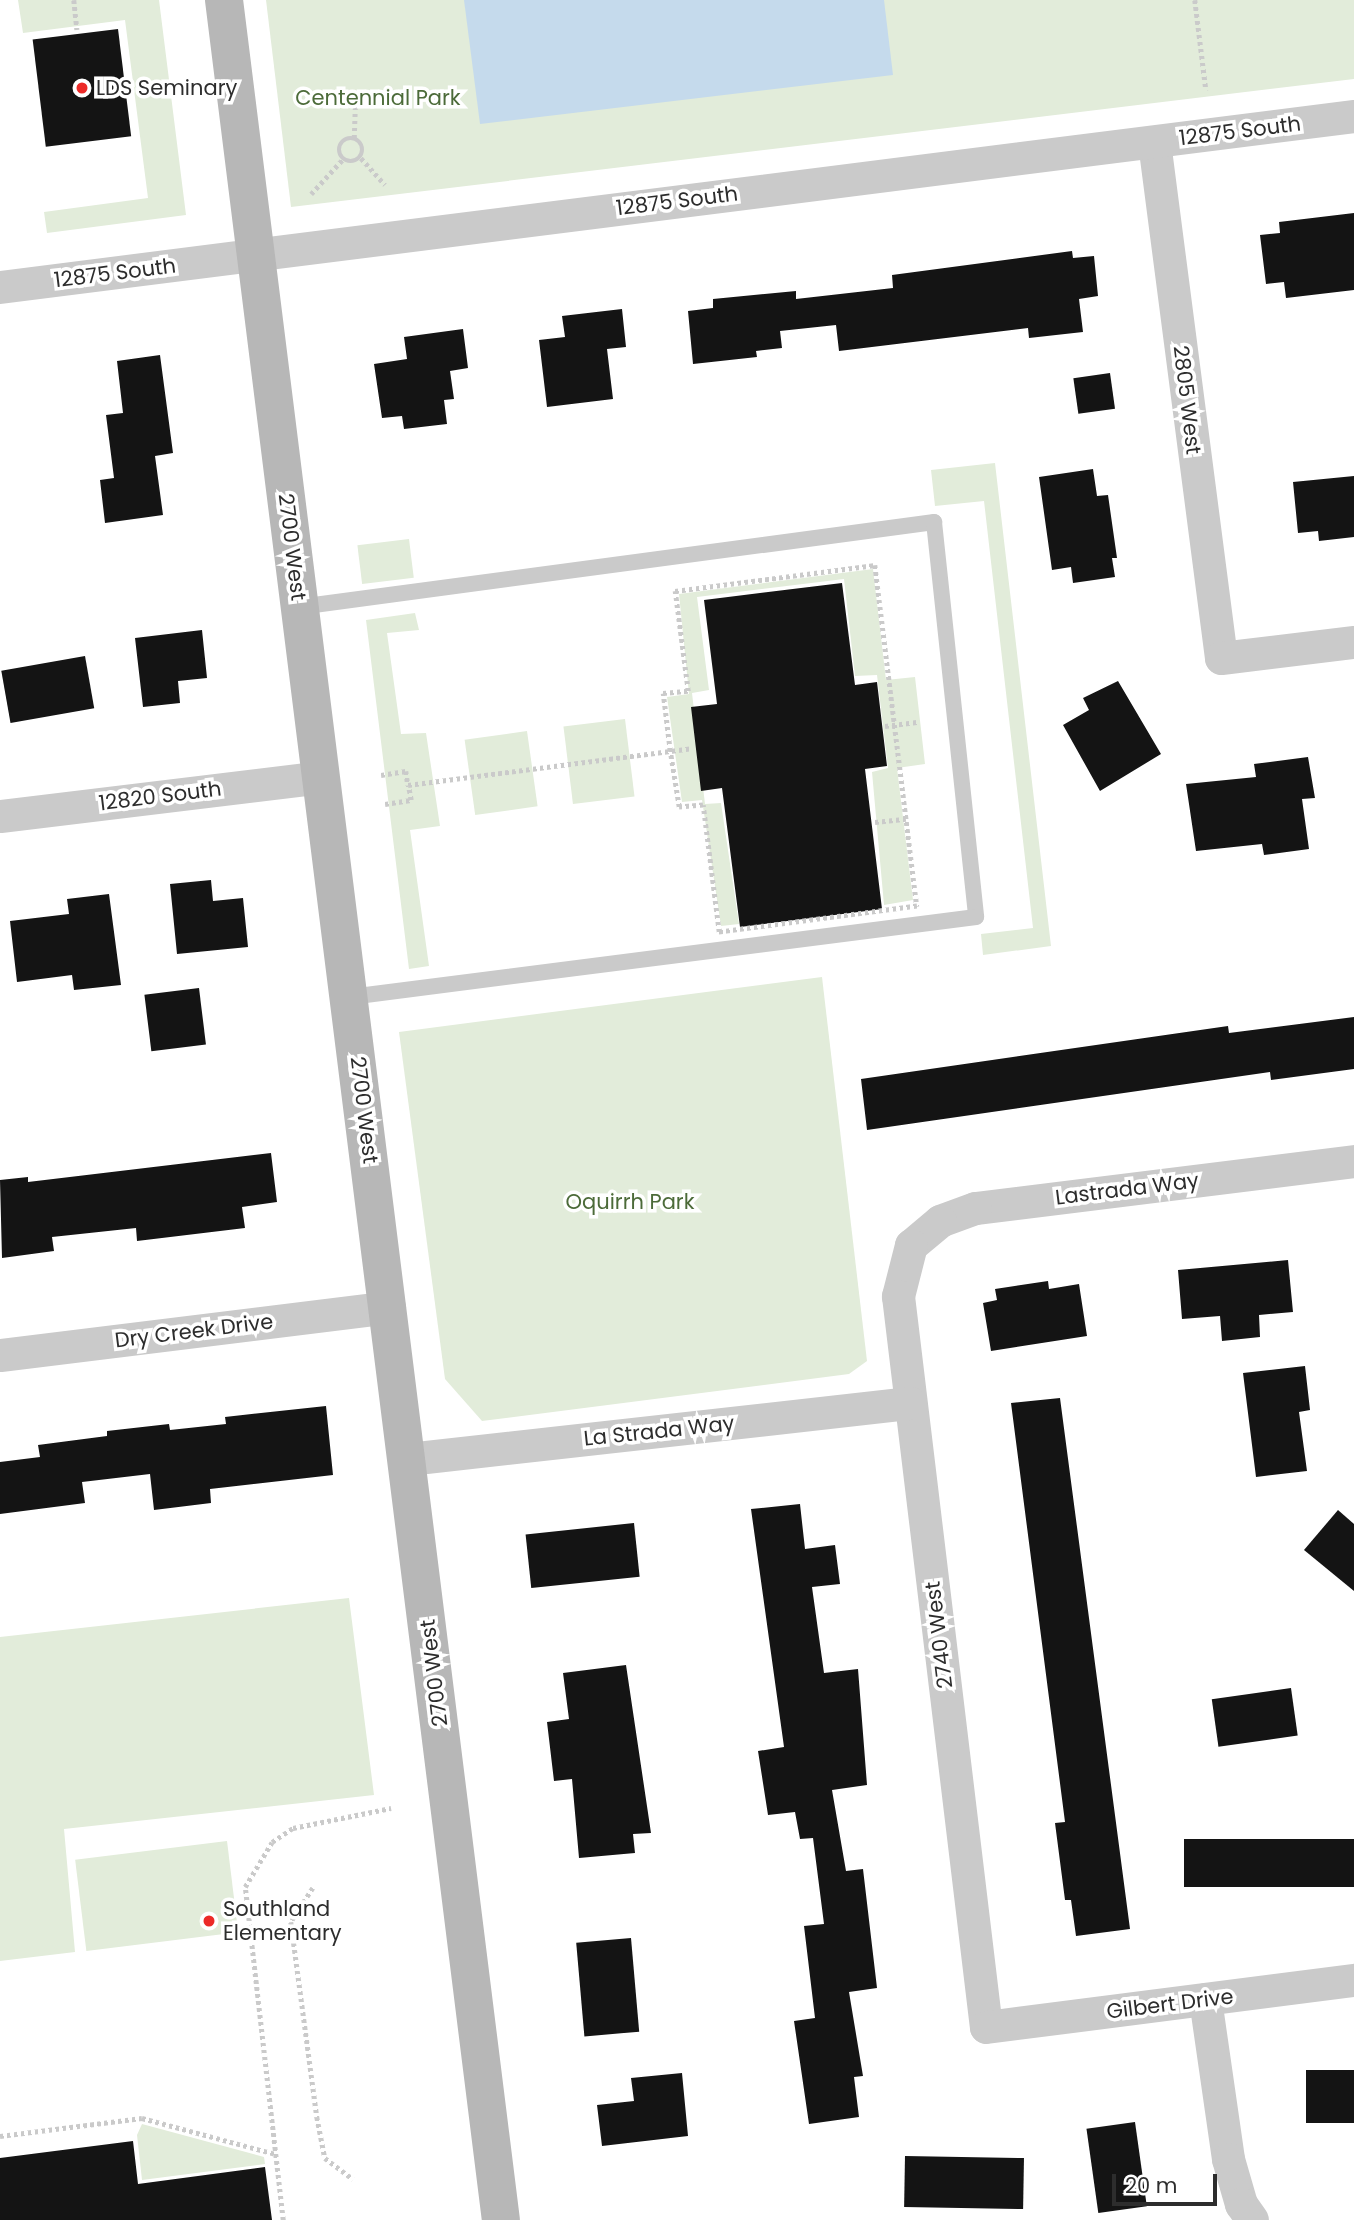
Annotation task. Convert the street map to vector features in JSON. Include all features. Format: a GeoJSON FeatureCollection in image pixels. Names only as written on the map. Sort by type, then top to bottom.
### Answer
{"type":"FeatureCollection","features":[{"type":"Feature","properties":{"kind":"main road","name":"2700 West"},"geometry":{"type":"LineString","coordinates":[[225,0],[501,2220]]}},
{"type":"Feature","properties":{"kind":"street","name":"12875 South"},"geometry":{"type":"LineString","coordinates":[[0,287],[1354,116]]}},
{"type":"Feature","properties":{"kind":"street","name":"2805 West"},"geometry":{"type":"LineString","coordinates":[[1154,142],[1221,658],[1354,642]]}},
{"type":"Feature","properties":{"kind":"street","name":"12820 South"},"geometry":{"type":"LineString","coordinates":[[0,816],[320,777]]}},
{"type":"Feature","properties":{"kind":"street","name":"Lastrada Way"},"geometry":{"type":"LineString","coordinates":[[911,1245],[940,1221],[975,1208],[1354,1161]]}},
{"type":"Feature","properties":{"kind":"street","name":"2740 West"},"geometry":{"type":"LineString","coordinates":[[911,1245],[898,1296],[986,2027]]}},
{"type":"Feature","properties":{"kind":"street","name":"Dry Creek Drive"},"geometry":{"type":"LineString","coordinates":[[0,1355],[389,1307]]}},
{"type":"Feature","properties":{"kind":"street","name":"La Strada Way"},"geometry":{"type":"LineString","coordinates":[[408,1459],[910,1403]]}},
{"type":"Feature","properties":{"kind":"street","name":"Gilbert Drive"},"geometry":{"type":"LineString","coordinates":[[986,2027],[1354,1980]]}},
{"type":"Feature","properties":{"kind":"street"},"geometry":{"type":"LineString","coordinates":[[1205,1999],[1228,2159],[1241,2204],[1252,2220]]}},
{"type":"Feature","properties":{"kind":"lane"},"geometry":{"type":"LineString","coordinates":[[299,607],[934,522],[975,917],[349,997]]}},
{"type":"Feature","properties":{"kind":"path"},"geometry":{"type":"LineString","coordinates":[[74,0],[77,30]]}},
{"type":"Feature","properties":{"kind":"path"},"geometry":{"type":"LineString","coordinates":[[1195,0],[1206,90]]}},
{"type":"Feature","properties":{"kind":"path"},"geometry":{"type":"LineString","coordinates":[[355,102],[354,138],[363,146],[361,158]]}},
{"type":"Feature","properties":{"kind":"path"},"geometry":{"type":"LineString","coordinates":[[343,159],[340,144],[354,138]]}},
{"type":"Feature","properties":{"kind":"path"},"geometry":{"type":"LineString","coordinates":[[343,159],[350,162],[361,158]]}},
{"type":"Feature","properties":{"kind":"path"},"geometry":{"type":"LineString","coordinates":[[361,158],[386,185]]}},
{"type":"Feature","properties":{"kind":"path"},"geometry":{"type":"LineString","coordinates":[[311,194],[343,159]]}},
{"type":"Feature","properties":{"kind":"path"},"geometry":{"type":"LineString","coordinates":[[875,565],[894,725],[918,906],[719,932],[703,805],[679,807],[670,751],[663,693],[688,691],[676,591],[875,565]]}},
{"type":"Feature","properties":{"kind":"path"},"geometry":{"type":"LineString","coordinates":[[885,726],[919,722]]}},
{"type":"Feature","properties":{"kind":"path"},"geometry":{"type":"LineString","coordinates":[[408,785],[692,748]]}},
{"type":"Feature","properties":{"kind":"path"},"geometry":{"type":"LineString","coordinates":[[381,775],[406,771],[411,800],[385,804]]}},
{"type":"Feature","properties":{"kind":"path"},"geometry":{"type":"LineString","coordinates":[[875,822],[906,818]]}},
{"type":"Feature","properties":{"kind":"path"},"geometry":{"type":"LineString","coordinates":[[283,2220],[245,1887],[272,1842],[293,1828],[391,1808]]}},
{"type":"Feature","properties":{"kind":"path"},"geometry":{"type":"LineString","coordinates":[[313,1888],[291,1922],[317,2117],[325,2158],[353,2179]]}},
{"type":"Feature","properties":{"kind":"path"},"geometry":{"type":"LineString","coordinates":[[0,2136],[142,2118],[275,2154]]}},
{"type":"Feature","properties":{"kind":"green space"},"geometry":{"type":"Polygon","coordinates":[[[18,0],[159,0],[186,215],[47,233],[44,212],[148,198],[125,20],[23,33],[18,0]]]}},
{"type":"Feature","properties":{"kind":"green space","name":"Centennial Park"},"geometry":{"type":"Polygon","coordinates":[[[266,0],[1354,0],[1354,79],[291,207],[266,0]]]}},
{"type":"Feature","properties":{"kind":"green space"},"geometry":{"type":"Polygon","coordinates":[[[995,463],[1051,946],[983,955],[981,934],[1033,928],[984,501],[935,506],[931,470],[995,463]]]}},
{"type":"Feature","properties":{"kind":"green space"},"geometry":{"type":"Polygon","coordinates":[[[409,539],[414,578],[362,584],[357,545],[409,539]]]}},
{"type":"Feature","properties":{"kind":"green space"},"geometry":{"type":"Polygon","coordinates":[[[873,569],[886,680],[915,677],[925,764],[897,768],[913,900],[884,905],[872,772],[888,768],[877,675],[855,676],[844,579],[697,597],[709,690],[692,693],[705,804],[721,803],[739,924],[721,926],[702,800],[682,802],[667,697],[689,694],[679,594],[873,569]]]}},
{"type":"Feature","properties":{"kind":"green space"},"geometry":{"type":"Polygon","coordinates":[[[415,613],[419,630],[387,633],[401,734],[426,733],[440,826],[410,830],[429,966],[409,969],[366,620],[415,613]]]}},
{"type":"Feature","properties":{"kind":"green space"},"geometry":{"type":"Polygon","coordinates":[[[625,719],[635,796],[573,804],[563,727],[625,719]]]}},
{"type":"Feature","properties":{"kind":"green space"},"geometry":{"type":"Polygon","coordinates":[[[527,731],[538,806],[475,815],[465,740],[527,731]]]}},
{"type":"Feature","properties":{"kind":"green space","name":"Oquirrh Park"},"geometry":{"type":"Polygon","coordinates":[[[822,977],[867,1361],[849,1374],[482,1421],[445,1379],[399,1032],[822,977]]]}},
{"type":"Feature","properties":{"kind":"green space"},"geometry":{"type":"Polygon","coordinates":[[[349,1598],[374,1795],[64,1829],[75,1952],[0,1961],[0,1637],[349,1598]]]}},
{"type":"Feature","properties":{"kind":"green space"},"geometry":{"type":"Polygon","coordinates":[[[227,1841],[238,1932],[86,1951],[75,1860],[227,1841]]]}},
{"type":"Feature","properties":{"kind":"green space"},"geometry":{"type":"Polygon","coordinates":[[[142,2124],[264,2157],[265,2164],[142,2180],[137,2135],[142,2124]]]}},
{"type":"Feature","properties":{"kind":"water"},"geometry":{"type":"Polygon","coordinates":[[[464,0],[884,0],[893,75],[480,124],[464,0]]]}},
{"type":"Feature","properties":{"kind":"building","name":"LDS Seminary"},"geometry":{"type":"Polygon","coordinates":[[[118,29],[131,136],[46,147],[33,39],[118,29]]]}},
{"type":"Feature","properties":{"kind":"building"},"geometry":{"type":"Polygon","coordinates":[[[1354,213],[1354,290],[1286,298],[1284,282],[1266,284],[1260,235],[1280,233],[1279,222],[1354,213]]]}},
{"type":"Feature","properties":{"kind":"building"},"geometry":{"type":"Polygon","coordinates":[[[1072,251],[1073,258],[1094,256],[1098,296],[1079,299],[1083,332],[1029,338],[1028,328],[839,351],[836,325],[780,331],[782,348],[756,351],[757,357],[693,364],[688,311],[713,308],[713,299],[796,291],[796,299],[893,288],[892,275],[1072,251]]]}},
{"type":"Feature","properties":{"kind":"building"},"geometry":{"type":"Polygon","coordinates":[[[622,309],[626,347],[607,349],[613,399],[547,407],[539,340],[565,337],[562,316],[622,309]]]}},
{"type":"Feature","properties":{"kind":"building"},"geometry":{"type":"Polygon","coordinates":[[[463,329],[468,368],[450,371],[454,399],[444,400],[447,424],[404,429],[402,416],[382,418],[374,364],[407,359],[404,337],[463,329]]]}},
{"type":"Feature","properties":{"kind":"building"},"geometry":{"type":"Polygon","coordinates":[[[160,355],[173,453],[155,456],[163,515],[105,523],[100,480],[114,478],[106,415],[123,413],[117,361],[160,355]]]}},
{"type":"Feature","properties":{"kind":"building"},"geometry":{"type":"Polygon","coordinates":[[[1110,373],[1115,409],[1078,414],[1073,378],[1110,373]]]}},
{"type":"Feature","properties":{"kind":"building"},"geometry":{"type":"Polygon","coordinates":[[[1093,469],[1097,496],[1108,495],[1117,558],[1112,558],[1115,577],[1073,583],[1071,567],[1052,570],[1039,477],[1093,469]]]}},
{"type":"Feature","properties":{"kind":"building"},"geometry":{"type":"Polygon","coordinates":[[[1354,476],[1354,537],[1319,541],[1318,531],[1298,533],[1293,482],[1354,476]]]}},
{"type":"Feature","properties":{"kind":"building"},"geometry":{"type":"Polygon","coordinates":[[[842,583],[855,685],[877,682],[887,766],[865,769],[882,909],[740,927],[722,788],[701,791],[691,707],[717,704],[704,600],[842,583]]]}},
{"type":"Feature","properties":{"kind":"building"},"geometry":{"type":"Polygon","coordinates":[[[202,630],[207,678],[178,681],[180,703],[143,707],[135,638],[202,630]]]}},
{"type":"Feature","properties":{"kind":"building"},"geometry":{"type":"Polygon","coordinates":[[[85,656],[94,708],[10,723],[1,671],[85,656]]]}},
{"type":"Feature","properties":{"kind":"building"},"geometry":{"type":"Polygon","coordinates":[[[1118,681],[1161,754],[1100,791],[1063,725],[1089,710],[1083,698],[1118,681]]]}},
{"type":"Feature","properties":{"kind":"building"},"geometry":{"type":"Polygon","coordinates":[[[1308,757],[1315,798],[1302,799],[1309,849],[1264,855],[1262,844],[1196,851],[1186,784],[1256,777],[1254,764],[1308,757]]]}},
{"type":"Feature","properties":{"kind":"building"},"geometry":{"type":"Polygon","coordinates":[[[211,880],[213,901],[243,898],[248,947],[177,954],[170,884],[211,880]]]}},
{"type":"Feature","properties":{"kind":"building"},"geometry":{"type":"Polygon","coordinates":[[[109,894],[121,985],[74,990],[72,975],[17,982],[10,921],[69,914],[67,899],[109,894]]]}},
{"type":"Feature","properties":{"kind":"building"},"geometry":{"type":"Polygon","coordinates":[[[199,988],[206,1045],[151,1051],[144,995],[199,988]]]}},
{"type":"Feature","properties":{"kind":"building"},"geometry":{"type":"Polygon","coordinates":[[[1354,1017],[1354,1069],[1271,1080],[1270,1072],[867,1130],[861,1079],[1228,1026],[1229,1033],[1354,1017]]]}},
{"type":"Feature","properties":{"kind":"building"},"geometry":{"type":"Polygon","coordinates":[[[271,1153],[277,1202],[242,1207],[245,1228],[137,1241],[136,1228],[52,1237],[54,1251],[2,1258],[0,1180],[28,1177],[28,1182],[271,1153]]]}},
{"type":"Feature","properties":{"kind":"building"},"geometry":{"type":"Polygon","coordinates":[[[1288,1260],[1293,1312],[1259,1315],[1260,1337],[1222,1341],[1220,1316],[1182,1319],[1178,1270],[1288,1260]]]}},
{"type":"Feature","properties":{"kind":"building"},"geometry":{"type":"Polygon","coordinates":[[[1048,1281],[1049,1289],[1079,1284],[1087,1336],[991,1351],[983,1303],[997,1300],[995,1289],[1048,1281]]]}},
{"type":"Feature","properties":{"kind":"building"},"geometry":{"type":"Polygon","coordinates":[[[1305,1366],[1310,1410],[1299,1412],[1307,1471],[1256,1477],[1243,1373],[1305,1366]]]}},
{"type":"Feature","properties":{"kind":"building"},"geometry":{"type":"Polygon","coordinates":[[[1060,1398],[1130,1929],[1076,1936],[1071,1900],[1065,1900],[1055,1823],[1065,1822],[1011,1403],[1060,1398]]]}},
{"type":"Feature","properties":{"kind":"building"},"geometry":{"type":"Polygon","coordinates":[[[326,1406],[333,1475],[210,1489],[211,1503],[154,1510],[150,1474],[82,1482],[85,1503],[0,1514],[0,1462],[40,1457],[38,1445],[107,1436],[107,1431],[169,1424],[170,1430],[226,1424],[225,1417],[326,1406]]]}},
{"type":"Feature","properties":{"kind":"building"},"geometry":{"type":"Polygon","coordinates":[[[800,1504],[805,1549],[835,1545],[840,1584],[812,1587],[824,1673],[858,1669],[867,1785],[832,1790],[846,1871],[863,1869],[877,1988],[849,1992],[863,2076],[854,2077],[859,2117],[809,2124],[794,2021],[815,2018],[804,1926],[824,1924],[813,1838],[800,1839],[795,1812],[768,1815],[758,1751],[784,1747],[751,1509],[800,1504]]]}},
{"type":"Feature","properties":{"kind":"building"},"geometry":{"type":"Polygon","coordinates":[[[1338,1510],[1354,1524],[1354,1591],[1304,1550],[1338,1510]]]}},
{"type":"Feature","properties":{"kind":"building"},"geometry":{"type":"Polygon","coordinates":[[[634,1523],[640,1577],[531,1588],[526,1534],[634,1523]]]}},
{"type":"Feature","properties":{"kind":"building"},"geometry":{"type":"Polygon","coordinates":[[[626,1665],[651,1833],[633,1834],[635,1853],[579,1858],[572,1779],[554,1781],[547,1722],[569,1719],[563,1673],[626,1665]]]}},
{"type":"Feature","properties":{"kind":"building"},"geometry":{"type":"Polygon","coordinates":[[[1291,1688],[1298,1736],[1218,1747],[1212,1699],[1291,1688]]]}},
{"type":"Feature","properties":{"kind":"building"},"geometry":{"type":"Polygon","coordinates":[[[1184,1839],[1354,1839],[1354,1887],[1184,1887],[1184,1839]]]}},
{"type":"Feature","properties":{"kind":"building"},"geometry":{"type":"Polygon","coordinates":[[[631,1938],[639,2032],[584,2036],[576,1943],[631,1938]]]}},
{"type":"Feature","properties":{"kind":"building"},"geometry":{"type":"Polygon","coordinates":[[[1306,2070],[1354,2070],[1354,2123],[1306,2123],[1306,2070]]]}},
{"type":"Feature","properties":{"kind":"building"},"geometry":{"type":"Polygon","coordinates":[[[682,2073],[688,2136],[602,2146],[597,2105],[634,2101],[631,2078],[682,2073]]]}},
{"type":"Feature","properties":{"kind":"building"},"geometry":{"type":"Polygon","coordinates":[[[1135,2122],[1147,2206],[1098,2213],[1086,2129],[1135,2122]]]}},
{"type":"Feature","properties":{"kind":"building"},"geometry":{"type":"Polygon","coordinates":[[[133,2141],[138,2184],[265,2167],[272,2220],[0,2220],[0,2158],[133,2141]]]}},
{"type":"Feature","properties":{"kind":"building"},"geometry":{"type":"Polygon","coordinates":[[[905,2156],[1024,2158],[1023,2209],[904,2207],[905,2156]]]}},
{"type":"Feature","properties":{"kind":"place","name":"LDS Seminary"},"geometry":{"type":"Point","coordinates":[82,88]}},
{"type":"Feature","properties":{"kind":"place","name":"Southland Elementary"},"geometry":{"type":"Point","coordinates":[209,1921]}}]}
